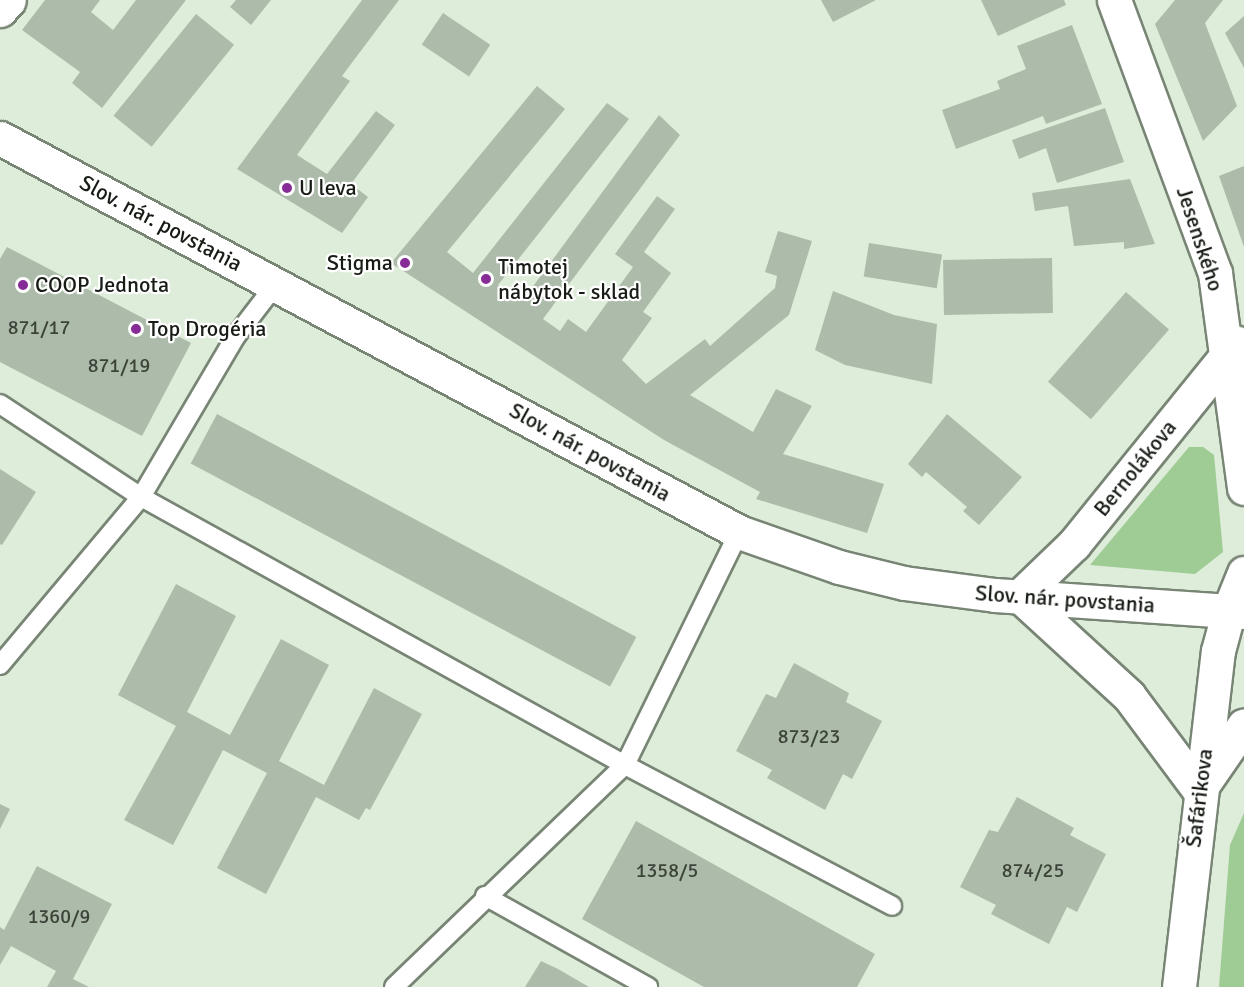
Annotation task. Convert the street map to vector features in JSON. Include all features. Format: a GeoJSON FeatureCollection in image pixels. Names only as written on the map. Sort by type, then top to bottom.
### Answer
{"type":"FeatureCollection","features":[{"type":"Feature","properties":{"kind":"main road"},"geometry":{"type":"LineString","coordinates":[[0,10],[9,0]]}},
{"type":"Feature","properties":{"kind":"main road","name":"Jesenského"},"geometry":{"type":"LineString","coordinates":[[1114,0],[1215,273],[1236,343],[1244,489]]}},
{"type":"Feature","properties":{"kind":"main road","name":"Slov. nár. povstania"},"geometry":{"type":"LineString","coordinates":[[0,138],[739,532],[839,567],[904,583],[1020,596],[1237,611]]}},
{"type":"Feature","properties":{"kind":"main road","name":"Bernolákova"},"geometry":{"type":"LineString","coordinates":[[1020,596],[1074,544],[1236,343]]}},
{"type":"Feature","properties":{"kind":"main road"},"geometry":{"type":"LineString","coordinates":[[1237,611],[1244,573]]}},
{"type":"Feature","properties":{"kind":"main road"},"geometry":{"type":"LineString","coordinates":[[1020,596],[1129,696],[1199,790],[1244,725]]}},
{"type":"Feature","properties":{"kind":"main road","name":"Šafárikova"},"geometry":{"type":"LineString","coordinates":[[1179,987],[1199,790],[1218,651],[1237,611]]}},
{"type":"Feature","properties":{"kind":"lane"},"geometry":{"type":"LineString","coordinates":[[0,665],[141,497],[236,336],[276,284]]}},
{"type":"Feature","properties":{"kind":"lane"},"geometry":{"type":"LineString","coordinates":[[0,404],[141,497],[625,765],[892,906]]}},
{"type":"Feature","properties":{"kind":"lane"},"geometry":{"type":"LineString","coordinates":[[394,987],[485,896],[625,765],[739,532]]}},
{"type":"Feature","properties":{"kind":"lane"},"geometry":{"type":"LineString","coordinates":[[485,896],[648,987]]}},
{"type":"Feature","properties":{"kind":"green space"},"geometry":{"type":"Polygon","coordinates":[[[1189,447],[1203,447],[1214,455],[1223,552],[1195,574],[1090,565],[1189,447]]]}},
{"type":"Feature","properties":{"kind":"green space"},"geometry":{"type":"Polygon","coordinates":[[[1244,813],[1244,987],[1219,987],[1230,845],[1244,813]]]}},
{"type":"Feature","properties":{"kind":"building"},"geometry":{"type":"Polygon","coordinates":[[[45,0],[100,0],[91,12],[113,30],[136,0],[186,0],[102,108],[72,83],[80,72],[22,30],[45,0]]]}},
{"type":"Feature","properties":{"kind":"building"},"geometry":{"type":"Polygon","coordinates":[[[236,0],[271,0],[251,25],[230,7],[236,0]]]}},
{"type":"Feature","properties":{"kind":"building"},"geometry":{"type":"Polygon","coordinates":[[[362,0],[399,0],[342,76],[350,81],[297,155],[327,174],[376,111],[395,125],[351,184],[368,197],[342,233],[237,169],[362,0]]]}},
{"type":"Feature","properties":{"kind":"building"},"geometry":{"type":"Polygon","coordinates":[[[821,0],[876,0],[833,22],[821,0]]]}},
{"type":"Feature","properties":{"kind":"building"},"geometry":{"type":"Polygon","coordinates":[[[981,0],[1064,0],[1066,5],[998,36],[981,0]]]}},
{"type":"Feature","properties":{"kind":"building"},"geometry":{"type":"Polygon","coordinates":[[[1175,0],[1223,0],[1205,23],[1237,106],[1203,141],[1155,24],[1175,0]]]}},
{"type":"Feature","properties":{"kind":"building"},"geometry":{"type":"Polygon","coordinates":[[[443,13],[490,45],[469,76],[422,45],[443,13]]]}},
{"type":"Feature","properties":{"kind":"building"},"geometry":{"type":"Polygon","coordinates":[[[196,14],[234,45],[152,147],[114,116],[196,14]]]}},
{"type":"Feature","properties":{"kind":"building"},"geometry":{"type":"Polygon","coordinates":[[[1244,16],[1244,68],[1225,33],[1244,16]]]}},
{"type":"Feature","properties":{"kind":"building"},"geometry":{"type":"Polygon","coordinates":[[[1072,25],[1102,104],[1046,124],[1043,116],[956,149],[942,110],[1000,89],[997,81],[1026,69],[1017,46],[1072,25]]]}},
{"type":"Feature","properties":{"kind":"building"},"geometry":{"type":"Polygon","coordinates":[[[537,86],[565,109],[447,252],[473,273],[607,103],[629,119],[498,285],[523,300],[659,115],[680,135],[543,319],[560,331],[568,319],[586,332],[633,267],[615,254],[657,196],[675,209],[644,252],[671,273],[643,312],[652,318],[622,360],[646,384],[705,339],[710,346],[775,288],[777,276],[765,272],[778,231],[812,241],[789,315],[690,395],[753,432],[776,389],[812,406],[783,454],[884,484],[867,533],[756,499],[760,492],[664,440],[391,263],[537,86]]]}},
{"type":"Feature","properties":{"kind":"building"},"geometry":{"type":"Polygon","coordinates":[[[1105,108],[1124,162],[1057,183],[1046,148],[1019,159],[1012,140],[1105,108]]]}},
{"type":"Feature","properties":{"kind":"building"},"geometry":{"type":"Polygon","coordinates":[[[1244,166],[1244,247],[1219,176],[1244,166]]]}},
{"type":"Feature","properties":{"kind":"building"},"geometry":{"type":"Polygon","coordinates":[[[1130,179],[1155,244],[1124,249],[1124,242],[1074,246],[1068,206],[1035,211],[1032,193],[1130,179]]]}},
{"type":"Feature","properties":{"kind":"building"},"geometry":{"type":"Polygon","coordinates":[[[869,243],[942,255],[937,288],[864,277],[869,243]]]}},
{"type":"Feature","properties":{"kind":"building"},"geometry":{"type":"Polygon","coordinates":[[[7,247],[191,343],[142,436],[0,362],[0,259],[7,247]]]}},
{"type":"Feature","properties":{"kind":"building"},"geometry":{"type":"Polygon","coordinates":[[[1052,258],[1053,313],[944,315],[943,260],[1052,258]]]}},
{"type":"Feature","properties":{"kind":"building"},"geometry":{"type":"Polygon","coordinates":[[[833,291],[894,315],[937,324],[932,384],[845,365],[815,350],[833,291]]]}},
{"type":"Feature","properties":{"kind":"building"},"geometry":{"type":"Polygon","coordinates":[[[1126,292],[1169,329],[1091,419],[1048,382],[1126,292]]]}},
{"type":"Feature","properties":{"kind":"building"},"geometry":{"type":"Polygon","coordinates":[[[217,414],[636,637],[610,686],[191,463],[217,414]]]}},
{"type":"Feature","properties":{"kind":"building"},"geometry":{"type":"Polygon","coordinates":[[[947,414],[1022,477],[979,525],[963,511],[967,507],[926,472],[922,477],[908,464],[947,414]]]}},
{"type":"Feature","properties":{"kind":"building"},"geometry":{"type":"Polygon","coordinates":[[[0,469],[36,492],[2,545],[0,544],[0,469]]]}},
{"type":"Feature","properties":{"kind":"building"},"geometry":{"type":"Polygon","coordinates":[[[176,584],[236,616],[187,712],[230,735],[281,639],[329,665],[279,761],[324,785],[374,688],[422,714],[370,810],[366,808],[359,820],[316,797],[266,894],[217,868],[267,773],[223,750],[173,845],[124,820],[176,726],[118,695],[176,584]]]}},
{"type":"Feature","properties":{"kind":"building"},"geometry":{"type":"Polygon","coordinates":[[[794,663],[849,693],[846,702],[882,721],[852,779],[843,774],[825,810],[767,778],[772,770],[736,751],[766,694],[776,698],[794,663]]]}},
{"type":"Feature","properties":{"kind":"building"},"geometry":{"type":"Polygon","coordinates":[[[1017,797],[1074,828],[1070,835],[1106,854],[1077,912],[1067,907],[1049,944],[991,914],[996,905],[960,887],[989,830],[998,832],[1017,797]]]}},
{"type":"Feature","properties":{"kind":"building"},"geometry":{"type":"Polygon","coordinates":[[[0,804],[10,809],[0,829],[0,804]]]}},
{"type":"Feature","properties":{"kind":"building"},"geometry":{"type":"Polygon","coordinates":[[[636,821],[875,954],[857,987],[704,987],[582,919],[636,821]]]}},
{"type":"Feature","properties":{"kind":"building"},"geometry":{"type":"Polygon","coordinates":[[[37,866],[112,904],[73,979],[89,987],[47,987],[56,971],[11,946],[0,965],[0,927],[4,930],[37,866]]]}},
{"type":"Feature","properties":{"kind":"building"},"geometry":{"type":"Polygon","coordinates":[[[541,961],[558,969],[589,987],[525,987],[541,961]]]}},
{"type":"Feature","properties":{"kind":"place","name":"U leva"},"geometry":{"type":"Point","coordinates":[287,188]}},
{"type":"Feature","properties":{"kind":"place","name":"Stigma"},"geometry":{"type":"Point","coordinates":[405,263]}},
{"type":"Feature","properties":{"kind":"place","name":"Timotej nábytok - sklad"},"geometry":{"type":"Point","coordinates":[486,279]}},
{"type":"Feature","properties":{"kind":"place","name":"COOP Jednota"},"geometry":{"type":"Point","coordinates":[23,285]}},
{"type":"Feature","properties":{"kind":"place","name":"Top Drogéria"},"geometry":{"type":"Point","coordinates":[136,329]}}]}
